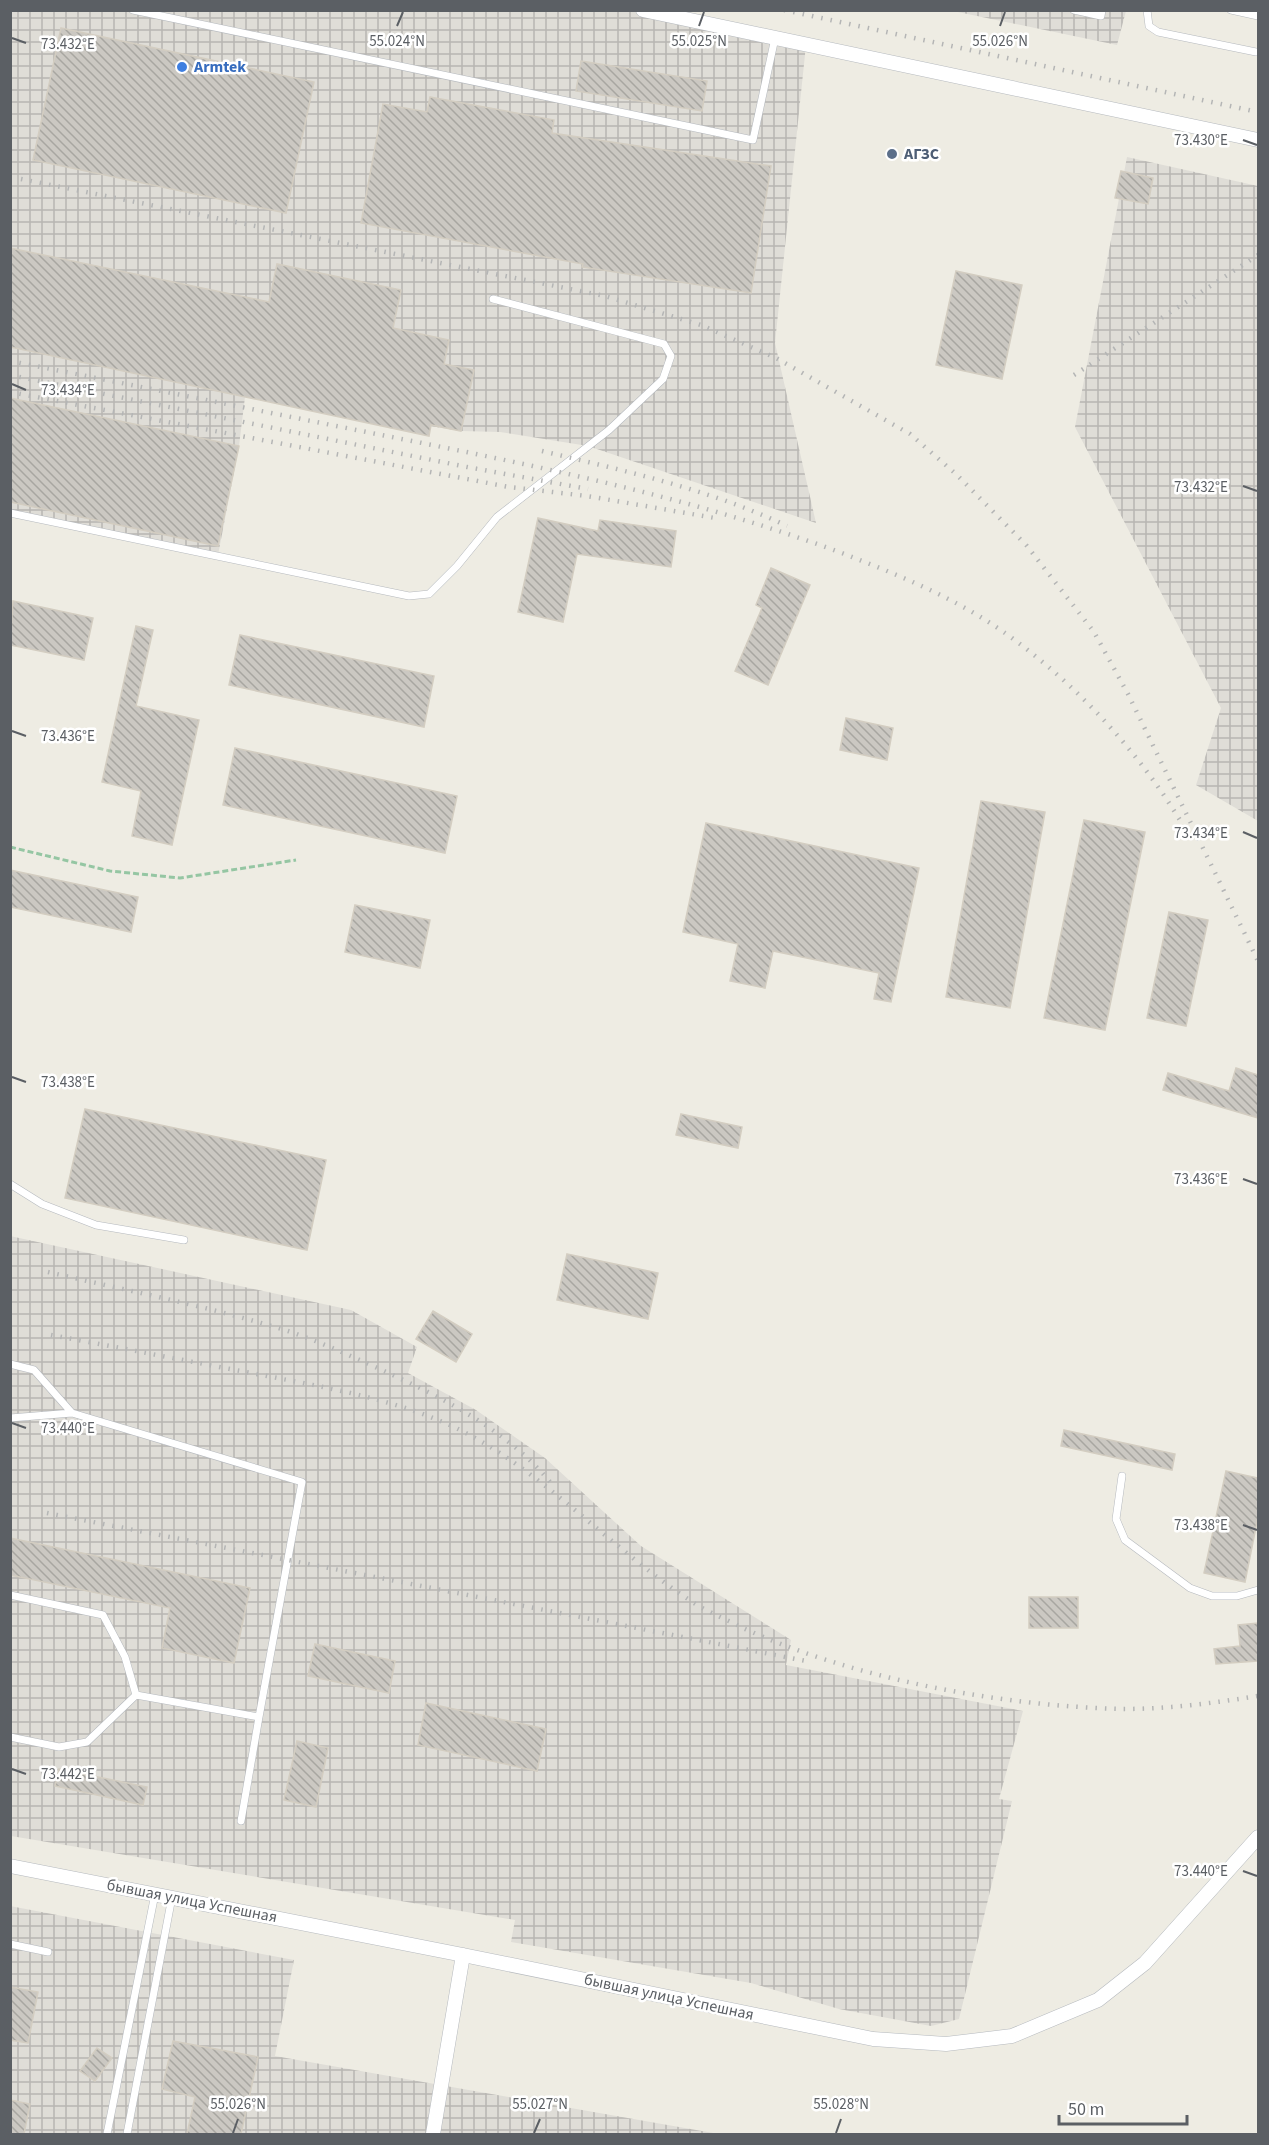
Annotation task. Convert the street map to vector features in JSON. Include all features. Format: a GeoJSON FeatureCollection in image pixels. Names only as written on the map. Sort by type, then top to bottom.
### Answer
{"type":"FeatureCollection","features":[{"type":"Feature","properties":{"kind":"street"},"geometry":{"type":"LineString","coordinates":[[643,10],[1258,140]]}},
{"type":"Feature","properties":{"kind":"street","name":"бывшая улица Успешная"},"geometry":{"type":"LineString","coordinates":[[10,1866],[873,2039],[946,2043],[1012,2036],[1098,2000],[1136,1970],[1258,1837]]}},
{"type":"Feature","properties":{"kind":"street"},"geometry":{"type":"LineString","coordinates":[[433,2134],[463,1955]]}},
{"type":"Feature","properties":{"kind":"lane"},"geometry":{"type":"LineString","coordinates":[[132,10],[753,140],[775,38]]}},
{"type":"Feature","properties":{"kind":"lane"},"geometry":{"type":"LineString","coordinates":[[1074,10],[1101,16],[1102,10]]}},
{"type":"Feature","properties":{"kind":"lane"},"geometry":{"type":"LineString","coordinates":[[1147,10],[1149,26],[1158,32],[1256,52]]}},
{"type":"Feature","properties":{"kind":"lane"},"geometry":{"type":"LineString","coordinates":[[1231,10],[1258,16]]}},
{"type":"Feature","properties":{"kind":"lane"},"geometry":{"type":"LineString","coordinates":[[10,513],[410,596],[429,594],[457,566],[497,517],[609,430],[663,379],[671,356],[664,344],[494,299]]}},
{"type":"Feature","properties":{"kind":"lane"},"geometry":{"type":"LineString","coordinates":[[10,1184],[42,1204],[96,1225],[183,1240]]}},
{"type":"Feature","properties":{"kind":"lane"},"geometry":{"type":"LineString","coordinates":[[10,1364],[34,1371],[72,1413]]}},
{"type":"Feature","properties":{"kind":"lane"},"geometry":{"type":"LineString","coordinates":[[10,1418],[72,1413],[302,1482],[240,1821]]}},
{"type":"Feature","properties":{"kind":"lane"},"geometry":{"type":"LineString","coordinates":[[1122,1476],[1116,1520],[1125,1540],[1190,1588],[1212,1596],[1236,1596],[1258,1590]]}},
{"type":"Feature","properties":{"kind":"lane"},"geometry":{"type":"LineString","coordinates":[[10,1595],[103,1615],[125,1657],[136,1695]]}},
{"type":"Feature","properties":{"kind":"lane"},"geometry":{"type":"LineString","coordinates":[[136,1695],[259,1717]]}},
{"type":"Feature","properties":{"kind":"lane"},"geometry":{"type":"LineString","coordinates":[[10,1737],[59,1747],[87,1742],[136,1695]]}},
{"type":"Feature","properties":{"kind":"lane"},"geometry":{"type":"LineString","coordinates":[[107,2134],[155,1894]]}},
{"type":"Feature","properties":{"kind":"lane"},"geometry":{"type":"LineString","coordinates":[[127,2134],[172,1897]]}},
{"type":"Feature","properties":{"kind":"lane"},"geometry":{"type":"LineString","coordinates":[[10,1944],[48,1952]]}},
{"type":"Feature","properties":{"kind":"path"},"geometry":{"type":"LineString","coordinates":[[10,847],[110,871],[180,878],[296,860]]}},
{"type":"Feature","properties":{"kind":"shaded area"},"geometry":{"type":"Polygon","coordinates":[[[641,10],[806,45],[775,343],[816,523],[588,446],[500,432],[461,431],[245,397],[239,446],[218,555],[11,513],[10,11],[641,10]]]}},
{"type":"Feature","properties":{"kind":"shaded area"},"geometry":{"type":"Polygon","coordinates":[[[953,11],[1126,11],[1117,45],[953,11]]]}},
{"type":"Feature","properties":{"kind":"shaded area"},"geometry":{"type":"Polygon","coordinates":[[[1127,157],[1258,186],[1258,821],[1196,785],[1221,708],[1075,427],[1127,157]]]}},
{"type":"Feature","properties":{"kind":"shaded area"},"geometry":{"type":"Polygon","coordinates":[[[10,1236],[351,1310],[417,1347],[408,1373],[476,1410],[545,1458],[641,1546],[791,1640],[786,1665],[1023,1711],[999,1799],[1012,1801],[959,2019],[931,2026],[839,2009],[751,1983],[511,1942],[515,1920],[11,1836],[10,1236]]]}},
{"type":"Feature","properties":{"kind":"shaded area"},"geometry":{"type":"Polygon","coordinates":[[[10,1906],[294,1960],[275,2056],[719,2134],[11,2134],[10,1906]]]}},
{"type":"Feature","properties":{"kind":"building"},"geometry":{"type":"Polygon","coordinates":[[[61,28],[314,82],[286,213],[33,160],[61,28]]]}},
{"type":"Feature","properties":{"kind":"building"},"geometry":{"type":"Polygon","coordinates":[[[581,61],[707,81],[702,111],[576,91],[581,61]]]}},
{"type":"Feature","properties":{"kind":"building"},"geometry":{"type":"Polygon","coordinates":[[[430,97],[554,120],[552,133],[771,166],[751,293],[582,267],[583,264],[361,223],[383,104],[427,112],[430,97]]]}},
{"type":"Feature","properties":{"kind":"building"},"geometry":{"type":"Polygon","coordinates":[[[1121,171],[1153,178],[1148,204],[1115,198],[1121,171]]]}},
{"type":"Feature","properties":{"kind":"building"},"geometry":{"type":"Polygon","coordinates":[[[10,248],[269,302],[277,264],[401,290],[393,328],[449,340],[444,364],[474,370],[461,431],[431,425],[429,436],[10,347],[10,248]]]}},
{"type":"Feature","properties":{"kind":"building"},"geometry":{"type":"Polygon","coordinates":[[[956,271],[1022,285],[1002,379],[936,365],[956,271]]]}},
{"type":"Feature","properties":{"kind":"building"},"geometry":{"type":"Polygon","coordinates":[[[10,398],[239,446],[218,546],[10,502],[10,398]]]}},
{"type":"Feature","properties":{"kind":"building"},"geometry":{"type":"Polygon","coordinates":[[[538,518],[598,531],[600,520],[676,531],[671,567],[577,554],[563,622],[518,612],[538,518]]]}},
{"type":"Feature","properties":{"kind":"building"},"geometry":{"type":"Polygon","coordinates":[[[771,568],[810,585],[768,685],[735,671],[762,608],[756,605],[771,568]]]}},
{"type":"Feature","properties":{"kind":"building"},"geometry":{"type":"Polygon","coordinates":[[[13,601],[93,618],[84,660],[10,645],[13,601]]]}},
{"type":"Feature","properties":{"kind":"building"},"geometry":{"type":"Polygon","coordinates":[[[136,626],[153,630],[136,706],[199,720],[172,845],[132,836],[141,791],[102,782],[136,626]]]}},
{"type":"Feature","properties":{"kind":"building"},"geometry":{"type":"Polygon","coordinates":[[[240,635],[434,676],[424,727],[229,685],[240,635]]]}},
{"type":"Feature","properties":{"kind":"building"},"geometry":{"type":"Polygon","coordinates":[[[846,718],[893,728],[887,760],[840,750],[846,718]]]}},
{"type":"Feature","properties":{"kind":"building"},"geometry":{"type":"Polygon","coordinates":[[[235,748],[457,796],[445,853],[223,805],[235,748]]]}},
{"type":"Feature","properties":{"kind":"building"},"geometry":{"type":"Polygon","coordinates":[[[981,801],[1045,812],[1010,1008],[946,997],[981,801]]]}},
{"type":"Feature","properties":{"kind":"building"},"geometry":{"type":"Polygon","coordinates":[[[1084,820],[1145,832],[1105,1030],[1044,1018],[1084,820]]]}},
{"type":"Feature","properties":{"kind":"building"},"geometry":{"type":"Polygon","coordinates":[[[706,823],[919,868],[891,1002],[874,999],[879,973],[773,951],[765,988],[730,981],[738,944],[683,932],[706,823]]]}},
{"type":"Feature","properties":{"kind":"building"},"geometry":{"type":"Polygon","coordinates":[[[10,870],[138,897],[131,932],[10,907],[10,870]]]}},
{"type":"Feature","properties":{"kind":"building"},"geometry":{"type":"Polygon","coordinates":[[[355,905],[430,920],[420,968],[345,952],[355,905]]]}},
{"type":"Feature","properties":{"kind":"building"},"geometry":{"type":"Polygon","coordinates":[[[1169,912],[1208,920],[1186,1026],[1147,1018],[1169,912]]]}},
{"type":"Feature","properties":{"kind":"building"},"geometry":{"type":"Polygon","coordinates":[[[1236,1068],[1258,1075],[1258,1118],[1163,1090],[1168,1073],[1229,1091],[1236,1068]]]}},
{"type":"Feature","properties":{"kind":"building"},"geometry":{"type":"Polygon","coordinates":[[[85,1109],[326,1160],[307,1250],[65,1198],[85,1109]]]}},
{"type":"Feature","properties":{"kind":"building"},"geometry":{"type":"Polygon","coordinates":[[[681,1114],[742,1127],[738,1148],[676,1135],[681,1114]]]}},
{"type":"Feature","properties":{"kind":"building"},"geometry":{"type":"Polygon","coordinates":[[[567,1254],[658,1273],[648,1319],[557,1300],[567,1254]]]}},
{"type":"Feature","properties":{"kind":"building"},"geometry":{"type":"Polygon","coordinates":[[[433,1311],[472,1334],[456,1362],[416,1339],[433,1311]]]}},
{"type":"Feature","properties":{"kind":"building"},"geometry":{"type":"Polygon","coordinates":[[[1064,1430],[1175,1454],[1172,1470],[1061,1446],[1064,1430]]]}},
{"type":"Feature","properties":{"kind":"building"},"geometry":{"type":"Polygon","coordinates":[[[1226,1471],[1258,1478],[1258,1517],[1245,1582],[1204,1573],[1226,1471]]]}},
{"type":"Feature","properties":{"kind":"building"},"geometry":{"type":"Polygon","coordinates":[[[10,1538],[250,1588],[234,1663],[162,1648],[170,1608],[10,1575],[10,1538]]]}},
{"type":"Feature","properties":{"kind":"building"},"geometry":{"type":"Polygon","coordinates":[[[1029,1597],[1078,1597],[1078,1628],[1029,1628],[1029,1597]]]}},
{"type":"Feature","properties":{"kind":"building"},"geometry":{"type":"Polygon","coordinates":[[[1258,1623],[1258,1661],[1216,1664],[1214,1649],[1240,1646],[1238,1625],[1258,1623]]]}},
{"type":"Feature","properties":{"kind":"building"},"geometry":{"type":"Polygon","coordinates":[[[315,1644],[395,1661],[389,1693],[308,1676],[315,1644]]]}},
{"type":"Feature","properties":{"kind":"building"},"geometry":{"type":"Polygon","coordinates":[[[426,1703],[546,1729],[537,1771],[418,1745],[426,1703]]]}},
{"type":"Feature","properties":{"kind":"building"},"geometry":{"type":"Polygon","coordinates":[[[297,1741],[328,1748],[316,1807],[284,1800],[297,1741]]]}},
{"type":"Feature","properties":{"kind":"building"},"geometry":{"type":"Polygon","coordinates":[[[59,1769],[147,1787],[143,1805],[55,1786],[59,1769]]]}},
{"type":"Feature","properties":{"kind":"building"},"geometry":{"type":"Polygon","coordinates":[[[10,1987],[38,1992],[28,2043],[10,2040],[10,1987]]]}},
{"type":"Feature","properties":{"kind":"building"},"geometry":{"type":"Polygon","coordinates":[[[173,2041],[258,2057],[241,2134],[187,2134],[195,2097],[162,2089],[173,2041]]]}},
{"type":"Feature","properties":{"kind":"building"},"geometry":{"type":"Polygon","coordinates":[[[97,2048],[112,2058],[95,2081],[80,2071],[97,2048]]]}},
{"type":"Feature","properties":{"kind":"building"},"geometry":{"type":"Polygon","coordinates":[[[10,2100],[30,2104],[24,2134],[10,2134],[10,2100]]]}},
{"type":"Feature","properties":{"kind":"railway"},"geometry":{"type":"LineString","coordinates":[[784,10],[1258,112]]}},
{"type":"Feature","properties":{"kind":"railway"},"geometry":{"type":"LineString","coordinates":[[21,179],[605,296],[701,325],[776,358],[910,434],[956,474],[1027,546],[1094,632],[1128,694],[1258,961]]}},
{"type":"Feature","properties":{"kind":"railway"},"geometry":{"type":"LineString","coordinates":[[1074,375],[1258,255]]}},
{"type":"Feature","properties":{"kind":"railway"},"geometry":{"type":"LineString","coordinates":[[10,361],[583,477],[690,504],[795,536],[847,555],[908,580],[968,609],[1032,653],[1106,722],[1149,774],[1186,830]]}},
{"type":"Feature","properties":{"kind":"railway"},"geometry":{"type":"LineString","coordinates":[[10,375],[467,467],[588,489]]}},
{"type":"Feature","properties":{"kind":"railway"},"geometry":{"type":"LineString","coordinates":[[10,392],[509,487],[587,496],[715,518]]}},
{"type":"Feature","properties":{"kind":"railway"},"geometry":{"type":"LineString","coordinates":[[542,451],[697,491],[787,526]]}},
{"type":"Feature","properties":{"kind":"railway"},"geometry":{"type":"LineString","coordinates":[[48,1272],[231,1315],[291,1332],[338,1350],[431,1394],[477,1419],[519,1450],[555,1488]]}},
{"type":"Feature","properties":{"kind":"railway"},"geometry":{"type":"LineString","coordinates":[[51,1335],[336,1390],[385,1402],[433,1418],[487,1445],[517,1465],[632,1558],[697,1605],[743,1628],[832,1662],[978,1696],[1076,1707],[1157,1708],[1258,1696]]}},
{"type":"Feature","properties":{"kind":"railway"},"geometry":{"type":"LineString","coordinates":[[47,1513],[806,1661]]}},
{"type":"Feature","properties":{"kind":"place","name":"Armtek"},"geometry":{"type":"Point","coordinates":[182,67]}},
{"type":"Feature","properties":{"kind":"place","name":"АГЗС"},"geometry":{"type":"Point","coordinates":[892,154]}}]}
